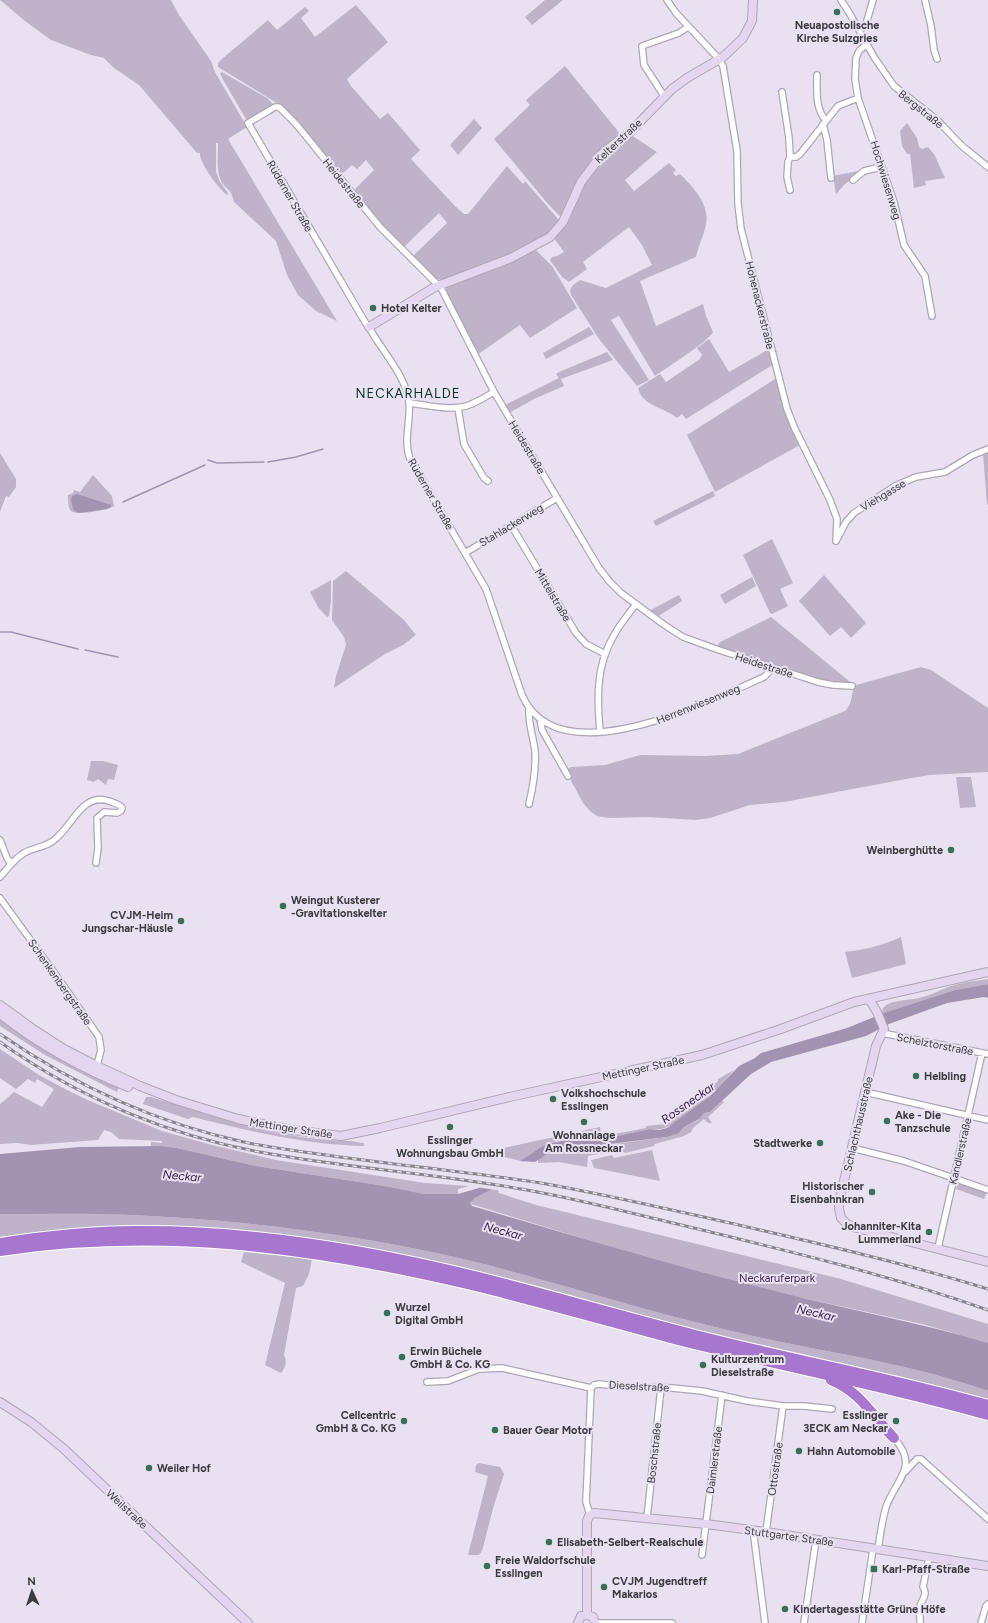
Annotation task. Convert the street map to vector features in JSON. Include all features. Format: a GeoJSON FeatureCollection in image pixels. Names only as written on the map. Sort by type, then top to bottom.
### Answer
{"type":"FeatureCollection","features":[{"type":"Feature","properties":{"kind":"highway"},"geometry":{"type":"LineString","coordinates":[[0,1242],[79,1233],[158,1231],[230,1234],[336,1248],[482,1278],[709,1338],[885,1378],[988,1405]]}},
{"type":"Feature","properties":{"kind":"highway"},"geometry":{"type":"LineString","coordinates":[[0,1252],[62,1244],[146,1240],[242,1245],[323,1255],[406,1270],[468,1284],[679,1340],[888,1388],[988,1415]]}},
{"type":"Feature","properties":{"kind":"highway"},"geometry":{"type":"LineString","coordinates":[[813,1372],[841,1384],[854,1393],[894,1438]]}},
{"type":"Feature","properties":{"kind":"main road","name":"Kelterstraße"},"geometry":{"type":"LineString","coordinates":[[369,327],[439,285],[511,258],[536,246],[553,234],[565,220],[580,182],[606,150],[630,132],[664,96],[684,80],[719,59],[735,46],[747,33],[752,18],[754,0]]}},
{"type":"Feature","properties":{"kind":"main road","name":"Mettinger Straße"},"geometry":{"type":"LineString","coordinates":[[96,1069],[134,1089],[220,1114],[268,1126],[321,1135],[351,1135],[702,1054],[778,1030],[845,1005],[947,980],[988,972]]}},
{"type":"Feature","properties":{"kind":"main road"},"geometry":{"type":"LineString","coordinates":[[875,1013],[880,1003],[888,995]]}},
{"type":"Feature","properties":{"kind":"main road"},"geometry":{"type":"LineString","coordinates":[[869,1000],[881,1031]]}},
{"type":"Feature","properties":{"kind":"main road"},"geometry":{"type":"LineString","coordinates":[[0,1005],[51,1041],[96,1069]]}},
{"type":"Feature","properties":{"kind":"main road"},"geometry":{"type":"LineString","coordinates":[[0,1014],[17,1028],[96,1069]]}},
{"type":"Feature","properties":{"kind":"main road","name":"Schlachthausstraße"},"geometry":{"type":"LineString","coordinates":[[881,1031],[876,1046],[839,1202],[840,1215],[846,1224],[853,1228],[938,1248]]}},
{"type":"Feature","properties":{"kind":"main road"},"geometry":{"type":"LineString","coordinates":[[938,1248],[988,1262]]}},
{"type":"Feature","properties":{"kind":"main road","name":"Weilstraße"},"geometry":{"type":"LineString","coordinates":[[0,1402],[32,1422],[64,1449],[248,1623]]}},
{"type":"Feature","properties":{"kind":"main road","name":"Stuttgarter Straße"},"geometry":{"type":"LineString","coordinates":[[590,1515],[596,1513],[706,1524],[988,1566]]}},
{"type":"Feature","properties":{"kind":"main road"},"geometry":{"type":"LineString","coordinates":[[587,1615],[587,1521],[590,1515]]}},
{"type":"Feature","properties":{"kind":"main road"},"geometry":{"type":"LineString","coordinates":[[578,1623],[581,1616],[587,1615],[592,1616],[595,1623]]}},
{"type":"Feature","properties":{"kind":"street"},"geometry":{"type":"LineString","coordinates":[[667,0],[673,10],[719,59]]}},
{"type":"Feature","properties":{"kind":"street","name":"Bergstraße"},"geometry":{"type":"LineString","coordinates":[[840,0],[859,30],[866,45],[896,89],[934,117],[962,146],[988,167]]}},
{"type":"Feature","properties":{"kind":"street"},"geometry":{"type":"LineString","coordinates":[[859,30],[866,24],[873,0]]}},
{"type":"Feature","properties":{"kind":"street"},"geometry":{"type":"LineString","coordinates":[[925,0],[931,23],[933,49],[937,59]]}},
{"type":"Feature","properties":{"kind":"street"},"geometry":{"type":"LineString","coordinates":[[664,96],[644,64],[642,46],[688,27]]}},
{"type":"Feature","properties":{"kind":"street","name":"Hochwiesenweg"},"geometry":{"type":"LineString","coordinates":[[866,45],[859,51],[856,57],[855,79],[858,98],[894,202],[904,245],[925,276],[932,316]]}},
{"type":"Feature","properties":{"kind":"street","name":"Hohenackerstraße"},"geometry":{"type":"LineString","coordinates":[[719,59],[723,67],[736,145],[740,225],[790,418],[826,491],[837,518],[836,541]]}},
{"type":"Feature","properties":{"kind":"street"},"geometry":{"type":"LineString","coordinates":[[817,76],[818,99],[825,122],[831,178]]}},
{"type":"Feature","properties":{"kind":"street"},"geometry":{"type":"LineString","coordinates":[[782,92],[790,157],[787,167],[790,190]]}},
{"type":"Feature","properties":{"kind":"street"},"geometry":{"type":"LineString","coordinates":[[790,157],[796,157],[800,154],[839,105],[858,98]]}},
{"type":"Feature","properties":{"kind":"street","name":"Heidestraße"},"geometry":{"type":"LineString","coordinates":[[277,106],[280,107],[293,120],[380,227],[439,285],[494,392],[604,575],[618,590],[669,628],[688,639],[773,668],[823,683],[852,686]]}},
{"type":"Feature","properties":{"kind":"street","name":"Rüderner Straße"},"geometry":{"type":"LineString","coordinates":[[277,106],[248,123],[249,126],[361,316],[402,382],[409,403],[407,442],[409,455],[488,594],[522,694],[529,708],[528,720],[534,747],[535,761],[529,804]]}},
{"type":"Feature","properties":{"kind":"street"},"geometry":{"type":"LineString","coordinates":[[853,180],[864,171],[882,167]]}},
{"type":"Feature","properties":{"kind":"street"},"geometry":{"type":"LineString","coordinates":[[409,403],[445,408],[458,408],[473,403],[494,392]]}},
{"type":"Feature","properties":{"kind":"street"},"geometry":{"type":"LineString","coordinates":[[458,408],[464,444],[484,478],[488,481]]}},
{"type":"Feature","properties":{"kind":"street","name":"Viehgasse"},"geometry":{"type":"LineString","coordinates":[[836,541],[848,519],[860,508],[900,484],[916,477],[945,472],[973,455],[988,449]]}},
{"type":"Feature","properties":{"kind":"street","name":"Stahlackerweg"},"geometry":{"type":"LineString","coordinates":[[465,553],[557,498]]}},
{"type":"Feature","properties":{"kind":"street"},"geometry":{"type":"LineString","coordinates":[[837,518],[842,520],[848,519]]}},
{"type":"Feature","properties":{"kind":"street","name":"Mittelstraße"},"geometry":{"type":"LineString","coordinates":[[511,525],[576,633],[586,644],[605,654]]}},
{"type":"Feature","properties":{"kind":"street"},"geometry":{"type":"LineString","coordinates":[[600,731],[598,688],[600,670],[613,636],[636,604]]}},
{"type":"Feature","properties":{"kind":"street","name":"Herrenwiesenweg"},"geometry":{"type":"LineString","coordinates":[[529,708],[540,719],[551,726],[562,729],[600,731],[633,727],[675,715],[764,676],[770,673],[773,668]]}},
{"type":"Feature","properties":{"kind":"street"},"geometry":{"type":"LineString","coordinates":[[540,719],[542,730],[568,776]]}},
{"type":"Feature","properties":{"kind":"street"},"geometry":{"type":"LineString","coordinates":[[0,877],[23,853],[53,842],[69,826],[86,804],[106,800],[120,805],[122,808],[118,813],[104,812],[97,818],[98,848],[96,863]]}},
{"type":"Feature","properties":{"kind":"street"},"geometry":{"type":"LineString","coordinates":[[0,840],[11,864]]}},
{"type":"Feature","properties":{"kind":"street","name":"Schenkenbergstraße"},"geometry":{"type":"LineString","coordinates":[[0,898],[99,1036],[101,1050],[96,1069]]}},
{"type":"Feature","properties":{"kind":"street","name":"Schelztorstraße"},"geometry":{"type":"LineString","coordinates":[[881,1031],[985,1053]]}},
{"type":"Feature","properties":{"kind":"street","name":"Kandlerstraße"},"geometry":{"type":"LineString","coordinates":[[938,1248],[968,1116],[985,1053]]}},
{"type":"Feature","properties":{"kind":"street"},"geometry":{"type":"LineString","coordinates":[[865,1092],[988,1120]]}},
{"type":"Feature","properties":{"kind":"street"},"geometry":{"type":"LineString","coordinates":[[852,1148],[904,1162],[988,1190]]}},
{"type":"Feature","properties":{"kind":"street","name":"Dieselstraße"},"geometry":{"type":"LineString","coordinates":[[427,1382],[448,1381],[479,1369],[502,1368],[591,1388],[594,1385],[599,1384],[624,1387],[699,1391],[783,1406],[804,1406],[832,1409]]}},
{"type":"Feature","properties":{"kind":"street"},"geometry":{"type":"LineString","coordinates":[[590,1515],[586,1502],[591,1388]]}},
{"type":"Feature","properties":{"kind":"street","name":"Boschstraße"},"geometry":{"type":"LineString","coordinates":[[647,1518],[661,1388]]}},
{"type":"Feature","properties":{"kind":"street","name":"Daimlerstraße"},"geometry":{"type":"LineString","coordinates":[[702,1555],[722,1395]]}},
{"type":"Feature","properties":{"kind":"street","name":"Ottostraße"},"geometry":{"type":"LineString","coordinates":[[766,1532],[783,1406]]}},
{"type":"Feature","properties":{"kind":"street"},"geometry":{"type":"LineString","coordinates":[[894,1438],[902,1448],[906,1457],[904,1473]]}},
{"type":"Feature","properties":{"kind":"street"},"geometry":{"type":"LineString","coordinates":[[862,1623],[875,1549],[886,1507],[904,1473],[917,1460],[921,1459],[988,1519]]}},
{"type":"Feature","properties":{"kind":"street"},"geometry":{"type":"LineString","coordinates":[[755,1531],[756,1554],[766,1623]]}},
{"type":"Feature","properties":{"kind":"street"},"geometry":{"type":"LineString","coordinates":[[804,1623],[816,1540]]}},
{"type":"Feature","properties":{"kind":"street"},"geometry":{"type":"LineString","coordinates":[[920,1623],[918,1616],[920,1605],[923,1601],[929,1558]]}},
{"type":"Feature","properties":{"kind":"street"},"geometry":{"type":"LineString","coordinates":[[981,1623],[988,1604]]}},
{"type":"Feature","properties":{"kind":"street"},"geometry":{"type":"LineString","coordinates":[[595,1623],[672,1623]]}},
{"type":"Feature","properties":{"kind":"green space"},"geometry":{"type":"Polygon","coordinates":[[[0,0],[171,0],[179,15],[211,61],[215,72],[247,127],[228,139],[337,321],[316,311],[298,295],[287,275],[276,241],[234,202],[232,194],[219,177],[218,143],[216,143],[216,172],[220,182],[228,193],[227,195],[206,169],[200,153],[197,153],[139,85],[114,68],[104,58],[91,55],[51,40],[0,0]]]}},
{"type":"Feature","properties":{"kind":"green space"},"geometry":{"type":"Polygon","coordinates":[[[545,0],[563,0],[532,25],[525,17],[545,0]]]}},
{"type":"Feature","properties":{"kind":"green space"},"geometry":{"type":"Polygon","coordinates":[[[356,5],[388,42],[347,79],[351,86],[380,119],[388,113],[420,150],[411,159],[464,214],[468,214],[507,166],[523,184],[525,181],[558,219],[559,221],[551,232],[508,256],[442,280],[437,279],[412,257],[447,223],[439,213],[403,248],[387,232],[353,191],[374,170],[366,160],[357,169],[352,165],[340,176],[280,105],[218,67],[218,63],[223,58],[268,20],[277,30],[305,7],[309,11],[301,18],[315,37],[356,5]]]}},
{"type":"Feature","properties":{"kind":"green space"},"geometry":{"type":"Polygon","coordinates":[[[565,66],[621,135],[589,164],[575,185],[561,217],[548,204],[494,139],[530,105],[526,100],[565,66]]]}},
{"type":"Feature","properties":{"kind":"green space"},"geometry":{"type":"Polygon","coordinates":[[[222,72],[267,98],[273,106],[249,119],[246,119],[222,78],[220,73],[222,72]]]}},
{"type":"Feature","properties":{"kind":"green space"},"geometry":{"type":"Polygon","coordinates":[[[474,119],[482,128],[458,155],[450,145],[474,119]]]}},
{"type":"Feature","properties":{"kind":"green space"},"geometry":{"type":"Polygon","coordinates":[[[907,123],[917,138],[919,147],[922,149],[928,147],[934,154],[945,178],[925,181],[926,185],[914,188],[910,154],[907,154],[902,146],[900,131],[907,123]]]}},
{"type":"Feature","properties":{"kind":"green space"},"geometry":{"type":"Polygon","coordinates":[[[631,135],[657,152],[625,180],[634,191],[669,163],[676,170],[673,173],[676,176],[680,174],[695,190],[703,203],[707,217],[696,257],[640,281],[656,326],[703,304],[706,316],[713,332],[703,342],[655,376],[619,316],[611,320],[649,380],[637,386],[599,339],[571,295],[570,290],[573,285],[580,280],[606,288],[652,265],[642,245],[629,227],[583,262],[587,269],[569,282],[562,277],[550,260],[552,257],[564,252],[553,237],[578,192],[603,156],[631,135]]]}},
{"type":"Feature","properties":{"kind":"green space"},"geometry":{"type":"Polygon","coordinates":[[[863,170],[844,185],[836,194],[833,176],[863,170]]]}},
{"type":"Feature","properties":{"kind":"green space"},"geometry":{"type":"Polygon","coordinates":[[[535,249],[552,266],[577,308],[530,338],[520,325],[477,355],[449,299],[446,290],[447,287],[458,282],[462,282],[461,279],[535,249]]]}},
{"type":"Feature","properties":{"kind":"green space"},"geometry":{"type":"Polygon","coordinates":[[[589,327],[594,334],[546,359],[543,353],[589,327]]]}},
{"type":"Feature","properties":{"kind":"green space"},"geometry":{"type":"Polygon","coordinates":[[[709,339],[729,372],[769,349],[774,364],[686,419],[682,414],[677,418],[644,399],[638,388],[660,374],[666,382],[700,359],[702,355],[697,348],[709,339]]]}},
{"type":"Feature","properties":{"kind":"green space"},"geometry":{"type":"Polygon","coordinates":[[[607,352],[613,360],[561,379],[564,386],[534,399],[509,413],[505,405],[559,378],[556,374],[559,372],[607,352]]]}},
{"type":"Feature","properties":{"kind":"green space"},"geometry":{"type":"Polygon","coordinates":[[[778,377],[800,445],[715,492],[687,435],[778,377]]]}},
{"type":"Feature","properties":{"kind":"green space"},"geometry":{"type":"Polygon","coordinates":[[[988,450],[988,504],[987,505],[983,454],[988,450]]]}},
{"type":"Feature","properties":{"kind":"green space"},"geometry":{"type":"Polygon","coordinates":[[[0,453],[16,479],[16,487],[9,497],[6,496],[0,512],[0,453]]]}},
{"type":"Feature","properties":{"kind":"green space"},"geometry":{"type":"Polygon","coordinates":[[[93,475],[112,496],[114,506],[92,512],[79,513],[71,511],[68,495],[73,493],[74,490],[80,492],[93,475]]]}},
{"type":"Feature","properties":{"kind":"green space"},"geometry":{"type":"Polygon","coordinates":[[[713,491],[715,496],[656,526],[653,521],[713,491]]]}},
{"type":"Feature","properties":{"kind":"green space"},"geometry":{"type":"Polygon","coordinates":[[[772,539],[793,583],[780,589],[788,606],[772,614],[770,613],[743,555],[772,539]]]}},
{"type":"Feature","properties":{"kind":"green space"},"geometry":{"type":"Polygon","coordinates":[[[346,571],[404,620],[416,635],[403,645],[385,654],[334,688],[336,676],[346,645],[344,637],[332,620],[333,581],[346,571]]]}},
{"type":"Feature","properties":{"kind":"green space"},"geometry":{"type":"Polygon","coordinates":[[[824,575],[866,623],[851,638],[841,627],[830,636],[799,601],[824,575]]]}},
{"type":"Feature","properties":{"kind":"green space"},"geometry":{"type":"Polygon","coordinates":[[[752,577],[756,586],[725,604],[720,595],[752,577]]]}},
{"type":"Feature","properties":{"kind":"green space"},"geometry":{"type":"Polygon","coordinates":[[[331,580],[331,600],[329,616],[327,617],[318,607],[310,592],[331,580]]]}},
{"type":"Feature","properties":{"kind":"green space"},"geometry":{"type":"Polygon","coordinates":[[[679,595],[682,601],[657,617],[649,611],[679,595]]]}},
{"type":"Feature","properties":{"kind":"green space"},"geometry":{"type":"Polygon","coordinates":[[[771,617],[849,681],[849,684],[825,682],[718,646],[720,642],[771,617]]]}},
{"type":"Feature","properties":{"kind":"green space"},"geometry":{"type":"Polygon","coordinates":[[[921,667],[931,670],[988,708],[988,772],[929,775],[784,802],[750,805],[710,818],[696,820],[647,817],[609,818],[597,816],[583,803],[567,773],[567,769],[571,767],[605,765],[640,755],[705,756],[738,754],[845,711],[850,705],[856,685],[921,667]]]}},
{"type":"Feature","properties":{"kind":"green space"},"geometry":{"type":"Polygon","coordinates":[[[91,761],[103,761],[118,765],[114,780],[108,779],[106,785],[98,779],[94,782],[87,780],[91,761]]]}},
{"type":"Feature","properties":{"kind":"green space"},"geometry":{"type":"Polygon","coordinates":[[[956,777],[971,777],[976,807],[960,808],[956,777]]]}},
{"type":"Feature","properties":{"kind":"green space"},"geometry":{"type":"Polygon","coordinates":[[[901,937],[906,964],[852,978],[845,952],[874,947],[901,937]]]}},
{"type":"Feature","properties":{"kind":"green space"},"geometry":{"type":"Polygon","coordinates":[[[988,979],[988,984],[955,990],[882,1014],[883,1008],[890,1003],[914,999],[956,985],[988,979]]]}},
{"type":"Feature","properties":{"kind":"green space"},"geometry":{"type":"Polygon","coordinates":[[[0,1017],[119,1087],[117,1092],[45,1055],[0,1026],[0,1017]]]}},
{"type":"Feature","properties":{"kind":"green space"},"geometry":{"type":"Polygon","coordinates":[[[0,1049],[39,1075],[67,1090],[162,1131],[212,1145],[276,1160],[425,1183],[469,1186],[458,1189],[458,1194],[419,1194],[385,1186],[256,1166],[177,1148],[151,1146],[151,1142],[162,1143],[162,1141],[119,1139],[111,1132],[104,1130],[98,1140],[31,1145],[17,1143],[0,1144],[0,1104],[14,1092],[42,1107],[54,1089],[37,1079],[35,1083],[28,1079],[16,1089],[0,1078],[0,1049]]]}},
{"type":"Feature","properties":{"kind":"green space"},"geometry":{"type":"Polygon","coordinates":[[[734,1070],[718,1088],[695,1109],[670,1126],[617,1136],[602,1136],[586,1141],[568,1139],[552,1143],[521,1161],[504,1157],[503,1148],[600,1127],[601,1132],[607,1131],[608,1134],[615,1134],[646,1128],[646,1126],[665,1124],[692,1105],[718,1081],[718,1079],[734,1070]]]}},
{"type":"Feature","properties":{"kind":"green space"},"geometry":{"type":"Polygon","coordinates":[[[146,1097],[151,1097],[273,1132],[298,1137],[364,1143],[364,1146],[299,1140],[256,1132],[193,1117],[188,1119],[143,1104],[146,1097]]]}},
{"type":"Feature","properties":{"kind":"green space"},"geometry":{"type":"Polygon","coordinates":[[[722,1101],[724,1102],[708,1117],[712,1123],[708,1123],[704,1119],[693,1128],[691,1132],[684,1136],[655,1144],[654,1146],[625,1153],[616,1154],[615,1151],[588,1156],[587,1167],[559,1162],[538,1163],[538,1159],[556,1150],[667,1137],[680,1132],[684,1127],[698,1120],[704,1113],[710,1112],[722,1101]]]}},
{"type":"Feature","properties":{"kind":"green space"},"geometry":{"type":"Polygon","coordinates":[[[652,1150],[660,1181],[594,1168],[591,1160],[612,1155],[614,1158],[652,1150]]]}},
{"type":"Feature","properties":{"kind":"green space"},"geometry":{"type":"Polygon","coordinates":[[[958,1181],[987,1191],[984,1199],[956,1189],[958,1181]]]}},
{"type":"Feature","properties":{"kind":"green space","name":"Neckaruferpark"},"geometry":{"type":"Polygon","coordinates":[[[493,1189],[498,1190],[499,1193],[536,1205],[841,1279],[988,1324],[988,1343],[922,1324],[780,1293],[733,1281],[630,1253],[470,1203],[475,1198],[493,1189]]]}},
{"type":"Feature","properties":{"kind":"green space"},"geometry":{"type":"Polygon","coordinates":[[[0,1214],[99,1214],[215,1220],[340,1235],[381,1242],[483,1264],[727,1330],[924,1372],[988,1391],[988,1400],[898,1376],[721,1336],[643,1316],[281,1235],[205,1228],[141,1226],[56,1230],[0,1237],[0,1214]]]}},
{"type":"Feature","properties":{"kind":"green space"},"geometry":{"type":"Polygon","coordinates":[[[244,1252],[312,1259],[309,1274],[303,1286],[296,1288],[284,1355],[286,1364],[281,1373],[265,1365],[285,1283],[241,1262],[244,1252]]]}},
{"type":"Feature","properties":{"kind":"green space"},"geometry":{"type":"Polygon","coordinates":[[[479,1463],[500,1467],[504,1474],[482,1551],[479,1555],[468,1555],[488,1476],[475,1472],[476,1465],[479,1463]]]}},
{"type":"Feature","properties":{"kind":"water"},"geometry":{"type":"Polygon","coordinates":[[[77,494],[111,505],[111,507],[107,509],[78,513],[73,509],[71,500],[72,496],[77,494]]]}},
{"type":"Feature","properties":{"kind":"water","name":"Neckar"},"geometry":{"type":"Polygon","coordinates":[[[988,984],[988,998],[984,997],[947,1003],[889,1024],[866,1036],[771,1062],[751,1074],[710,1112],[704,1113],[699,1119],[684,1127],[679,1133],[667,1137],[552,1151],[493,1189],[475,1198],[470,1203],[472,1206],[702,1272],[988,1343],[988,1391],[924,1372],[727,1330],[483,1264],[381,1242],[340,1235],[215,1220],[99,1214],[0,1214],[0,1154],[80,1147],[159,1146],[177,1148],[256,1166],[385,1186],[423,1194],[458,1194],[479,1188],[543,1146],[552,1143],[571,1139],[586,1141],[602,1136],[617,1136],[650,1129],[658,1130],[667,1128],[709,1097],[739,1066],[755,1058],[761,1053],[847,1028],[884,1013],[955,990],[988,984]]]}},
{"type":"Feature","properties":{"kind":"pier"},"geometry":{"type":"Polygon","coordinates":[[[518,1161],[537,1162],[496,1190],[475,1187],[518,1161]]]}},
{"type":"Feature","properties":{"kind":"waterway"},"geometry":{"type":"LineString","coordinates":[[268,462],[296,457],[323,449]]}},
{"type":"Feature","properties":{"kind":"waterway"},"geometry":{"type":"LineString","coordinates":[[208,460],[217,463],[264,462]]}},
{"type":"Feature","properties":{"kind":"waterway"},"geometry":{"type":"LineString","coordinates":[[123,502],[205,465]]}},
{"type":"Feature","properties":{"kind":"waterway"},"geometry":{"type":"LineString","coordinates":[[0,632],[11,632],[78,649]]}},
{"type":"Feature","properties":{"kind":"waterway"},"geometry":{"type":"LineString","coordinates":[[85,650],[118,657]]}},
{"type":"Feature","properties":{"kind":"railway"},"geometry":{"type":"LineString","coordinates":[[0,1034],[28,1053],[87,1086],[148,1113],[211,1134],[274,1148],[514,1179],[592,1193],[743,1226],[897,1263],[988,1289]]}},
{"type":"Feature","properties":{"kind":"railway"},"geometry":{"type":"LineString","coordinates":[[0,1042],[31,1063],[95,1098],[164,1127],[199,1138],[271,1154],[335,1164],[495,1184],[569,1198],[842,1265],[915,1286],[988,1310]]}},
{"type":"Feature","properties":{"kind":"place","name":"Neuapostolische Kirche Sulzgries"},"geometry":{"type":"Point","coordinates":[837,12]}},
{"type":"Feature","properties":{"kind":"place","name":"Hotel Kelter"},"geometry":{"type":"Point","coordinates":[373,308]}},
{"type":"Feature","properties":{"kind":"place","name":"Weinberghütte"},"geometry":{"type":"Point","coordinates":[951,850]}},
{"type":"Feature","properties":{"kind":"place","name":"Weingut Kusterer -Gravitationskelter"},"geometry":{"type":"Point","coordinates":[283,906]}},
{"type":"Feature","properties":{"kind":"place","name":"CVJM-Heim Jungschar-Häusle"},"geometry":{"type":"Point","coordinates":[181,921]}},
{"type":"Feature","properties":{"kind":"place","name":"Helbling"},"geometry":{"type":"Point","coordinates":[916,1076]}},
{"type":"Feature","properties":{"kind":"place","name":"Volkshochschule Esslingen"},"geometry":{"type":"Point","coordinates":[553,1099]}},
{"type":"Feature","properties":{"kind":"place","name":"Ake - Die Tanzschule"},"geometry":{"type":"Point","coordinates":[887,1121]}},
{"type":"Feature","properties":{"kind":"place","name":"Wohnanlage Am Rossneckar"},"geometry":{"type":"Point","coordinates":[584,1122]}},
{"type":"Feature","properties":{"kind":"place","name":"Esslinger Wohnungsbau GmbH"},"geometry":{"type":"Point","coordinates":[450,1127]}},
{"type":"Feature","properties":{"kind":"place","name":"Stadtwerke"},"geometry":{"type":"Point","coordinates":[820,1143]}},
{"type":"Feature","properties":{"kind":"place","name":"Historischer Eisenbahnkran"},"geometry":{"type":"Point","coordinates":[872,1192]}},
{"type":"Feature","properties":{"kind":"place","name":"Johanniter-Kita Lummerland"},"geometry":{"type":"Point","coordinates":[929,1232]}},
{"type":"Feature","properties":{"kind":"place","name":"Wurzel Digital GmbH"},"geometry":{"type":"Point","coordinates":[387,1313]}},
{"type":"Feature","properties":{"kind":"place","name":"Erwin Büchele GmbH & Co. KG"},"geometry":{"type":"Point","coordinates":[402,1357]}},
{"type":"Feature","properties":{"kind":"place","name":"Kulturzentrum Dieselstraße"},"geometry":{"type":"Point","coordinates":[703,1365]}},
{"type":"Feature","properties":{"kind":"place","name":"Cellcentric GmbH & Co. KG"},"geometry":{"type":"Point","coordinates":[404,1421]}},
{"type":"Feature","properties":{"kind":"place","name":"Esslinger 3ECK am Neckar"},"geometry":{"type":"Point","coordinates":[896,1421]}},
{"type":"Feature","properties":{"kind":"place","name":"Bauer Gear Motor"},"geometry":{"type":"Point","coordinates":[495,1430]}},
{"type":"Feature","properties":{"kind":"place","name":"Hahn Automobile"},"geometry":{"type":"Point","coordinates":[799,1451]}},
{"type":"Feature","properties":{"kind":"place","name":"Weiler Hof"},"geometry":{"type":"Point","coordinates":[149,1468]}},
{"type":"Feature","properties":{"kind":"place","name":"Elisabeth-Selbert-Realschule"},"geometry":{"type":"Point","coordinates":[549,1542]}},
{"type":"Feature","properties":{"kind":"place","name":"Freie Waldorfschule Esslingen"},"geometry":{"type":"Point","coordinates":[487,1566]}},
{"type":"Feature","properties":{"kind":"place","name":"Karl-Pfaff-Straße"},"geometry":{"type":"Point","coordinates":[874,1569]}},
{"type":"Feature","properties":{"kind":"place","name":"CVJM Jugendtreff Makarios"},"geometry":{"type":"Point","coordinates":[604,1587]}},
{"type":"Feature","properties":{"kind":"place","name":"Kindertagesstätte Grüne Höfe"},"geometry":{"type":"Point","coordinates":[785,1609]}},
{"type":"Feature","properties":{"kind":"district","name":"NECKARHALDE"},"geometry":{"type":"Point","coordinates":[408,393]}},
{"type":"Feature","properties":{"kind":"water label","name":"Rossneckar"},"geometry":{"type":"Point","coordinates":[688,1103]}}]}
